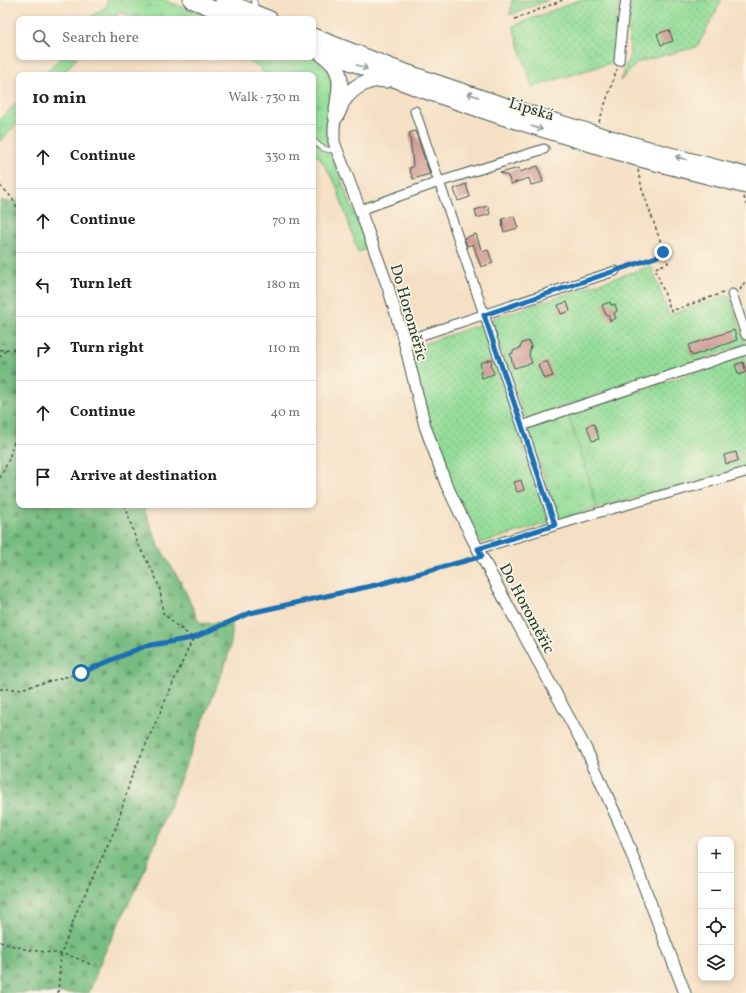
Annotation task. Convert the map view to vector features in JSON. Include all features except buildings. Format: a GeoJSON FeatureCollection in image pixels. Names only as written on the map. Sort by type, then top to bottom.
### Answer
{"type":"FeatureCollection","features":[{"type":"Feature","properties":{"kind":"highway"},"geometry":{"type":"LineString","coordinates":[[191,0],[231,16]]}},
{"type":"Feature","properties":{"kind":"highway"},"geometry":{"type":"LineString","coordinates":[[223,0],[254,6],[266,16]]}},
{"type":"Feature","properties":{"kind":"highway","name":"Lipská"},"geometry":{"type":"LineString","coordinates":[[316,37],[391,66],[546,119],[689,161],[746,175]]}},
{"type":"Feature","properties":{"kind":"highway","name":"Lipská"},"geometry":{"type":"LineString","coordinates":[[316,49],[401,82],[499,116],[624,154],[746,186]]}},
{"type":"Feature","properties":{"kind":"highway"},"geometry":{"type":"LineString","coordinates":[[316,50],[336,65],[340,76],[336,116]]}},
{"type":"Feature","properties":{"kind":"highway"},"geometry":{"type":"LineString","coordinates":[[336,116],[343,102],[352,90],[368,80],[380,78],[401,82]]}},
{"type":"Feature","properties":{"kind":"street"},"geometry":{"type":"LineString","coordinates":[[619,61],[626,0]]}},
{"type":"Feature","properties":{"kind":"street"},"geometry":{"type":"LineString","coordinates":[[415,111],[555,525]]}},
{"type":"Feature","properties":{"kind":"street","name":"Do Horoměřic"},"geometry":{"type":"LineString","coordinates":[[336,116],[334,142],[388,287],[404,341],[424,426],[446,484],[511,611],[586,749],[622,829],[685,993]]}},
{"type":"Feature","properties":{"kind":"street"},"geometry":{"type":"LineString","coordinates":[[360,210],[439,182],[544,148]]}},
{"type":"Feature","properties":{"kind":"street"},"geometry":{"type":"LineString","coordinates":[[404,341],[615,271]]}},
{"type":"Feature","properties":{"kind":"street"},"geometry":{"type":"LineString","coordinates":[[732,294],[746,335]]}},
{"type":"Feature","properties":{"kind":"street"},"geometry":{"type":"LineString","coordinates":[[522,426],[746,350]]}},
{"type":"Feature","properties":{"kind":"street"},"geometry":{"type":"LineString","coordinates":[[480,552],[555,525],[746,472]]}},
{"type":"Feature","properties":{"kind":"lane"},"geometry":{"type":"LineString","coordinates":[[316,143],[326,150],[337,150]]}},
{"type":"Feature","properties":{"kind":"path"},"geometry":{"type":"LineString","coordinates":[[515,19],[563,0]]}},
{"type":"Feature","properties":{"kind":"path"},"geometry":{"type":"LineString","coordinates":[[598,124],[619,61]]}},
{"type":"Feature","properties":{"kind":"path"},"geometry":{"type":"LineString","coordinates":[[638,166],[642,189],[668,263],[655,268],[671,311],[730,291],[732,294],[739,292],[746,280]]}},
{"type":"Feature","properties":{"kind":"path"},"geometry":{"type":"LineString","coordinates":[[0,186],[10,195],[16,206]]}},
{"type":"Feature","properties":{"kind":"path"},"geometry":{"type":"LineString","coordinates":[[615,271],[656,257],[663,252]]}},
{"type":"Feature","properties":{"kind":"path"},"geometry":{"type":"LineString","coordinates":[[0,350],[14,349]]}},
{"type":"Feature","properties":{"kind":"path"},"geometry":{"type":"LineString","coordinates":[[0,357],[6,350]]}},
{"type":"Feature","properties":{"kind":"path"},"geometry":{"type":"LineString","coordinates":[[0,478],[9,459],[16,434]]}},
{"type":"Feature","properties":{"kind":"path"},"geometry":{"type":"LineString","coordinates":[[125,508],[136,540],[155,576],[160,590],[163,613],[193,638]]}},
{"type":"Feature","properties":{"kind":"path"},"geometry":{"type":"LineString","coordinates":[[0,689],[20,689],[81,673],[145,646],[193,638],[250,613],[380,584],[472,559],[480,552]]}},
{"type":"Feature","properties":{"kind":"path"},"geometry":{"type":"LineString","coordinates":[[58,993],[61,954],[77,911],[117,825],[131,778],[193,638]]}},
{"type":"Feature","properties":{"kind":"path"},"geometry":{"type":"LineString","coordinates":[[0,942],[29,950],[74,957],[90,964]]}},
{"type":"Feature","properties":{"kind":"green space"},"geometry":{"type":"Polygon","coordinates":[[[107,0],[164,0],[205,16],[130,16],[120,12],[116,16],[92,16],[107,6],[107,0]]]}},
{"type":"Feature","properties":{"kind":"green space"},"geometry":{"type":"Polygon","coordinates":[[[512,0],[548,0],[510,15],[512,0]]]}},
{"type":"Feature","properties":{"kind":"green space"},"geometry":{"type":"Polygon","coordinates":[[[579,0],[620,0],[616,23],[617,61],[532,87],[513,26],[579,0]]]}},
{"type":"Feature","properties":{"kind":"green space"},"geometry":{"type":"Polygon","coordinates":[[[632,0],[722,0],[697,47],[638,62],[620,81],[630,55],[629,21],[632,0]]]}},
{"type":"Feature","properties":{"kind":"green space"},"geometry":{"type":"Polygon","coordinates":[[[58,60],[75,60],[64,72],[46,72],[58,60]]]}},
{"type":"Feature","properties":{"kind":"green space"},"geometry":{"type":"Polygon","coordinates":[[[243,60],[316,60],[320,62],[329,73],[333,97],[327,119],[327,143],[367,249],[358,252],[336,185],[319,156],[316,156],[316,72],[263,72],[259,66],[243,60]]]}},
{"type":"Feature","properties":{"kind":"green space"},"geometry":{"type":"Polygon","coordinates":[[[16,103],[16,124],[0,142],[0,120],[16,103]]]}},
{"type":"Feature","properties":{"kind":"green space"},"geometry":{"type":"Polygon","coordinates":[[[0,200],[7,202],[16,201],[16,508],[143,508],[159,546],[183,586],[199,622],[222,622],[232,624],[232,635],[228,657],[224,668],[143,874],[102,958],[89,993],[0,993],[0,200]]]}},
{"type":"Feature","properties":{"kind":"green space"},"geometry":{"type":"Polygon","coordinates":[[[651,266],[669,315],[729,295],[746,344],[525,420],[491,319],[651,266]],[[699,335],[696,336],[699,345],[689,345],[692,356],[713,349],[702,344],[699,335]],[[529,341],[522,343],[520,348],[510,354],[514,368],[531,362],[529,355],[531,346],[529,341]]]}},
{"type":"Feature","properties":{"kind":"green space"},"geometry":{"type":"Polygon","coordinates":[[[482,324],[549,523],[480,543],[450,482],[428,422],[411,348],[482,324]]]}},
{"type":"Feature","properties":{"kind":"green space"},"geometry":{"type":"Polygon","coordinates":[[[746,355],[746,370],[743,362],[735,365],[739,374],[746,372],[746,446],[742,447],[743,454],[746,453],[746,468],[597,508],[585,465],[568,415],[746,355]]]}},
{"type":"Feature","properties":{"kind":"green space"},"geometry":{"type":"Polygon","coordinates":[[[568,415],[585,465],[597,508],[559,520],[528,429],[568,415]]]}},
{"type":"Feature","properties":{"kind":"route"},"geometry":{"type":"LineString","coordinates":[[81,673],[145,646],[193,638],[250,613],[380,584],[482,556],[478,549],[555,525],[484,315],[656,257],[663,252]]}}]}
